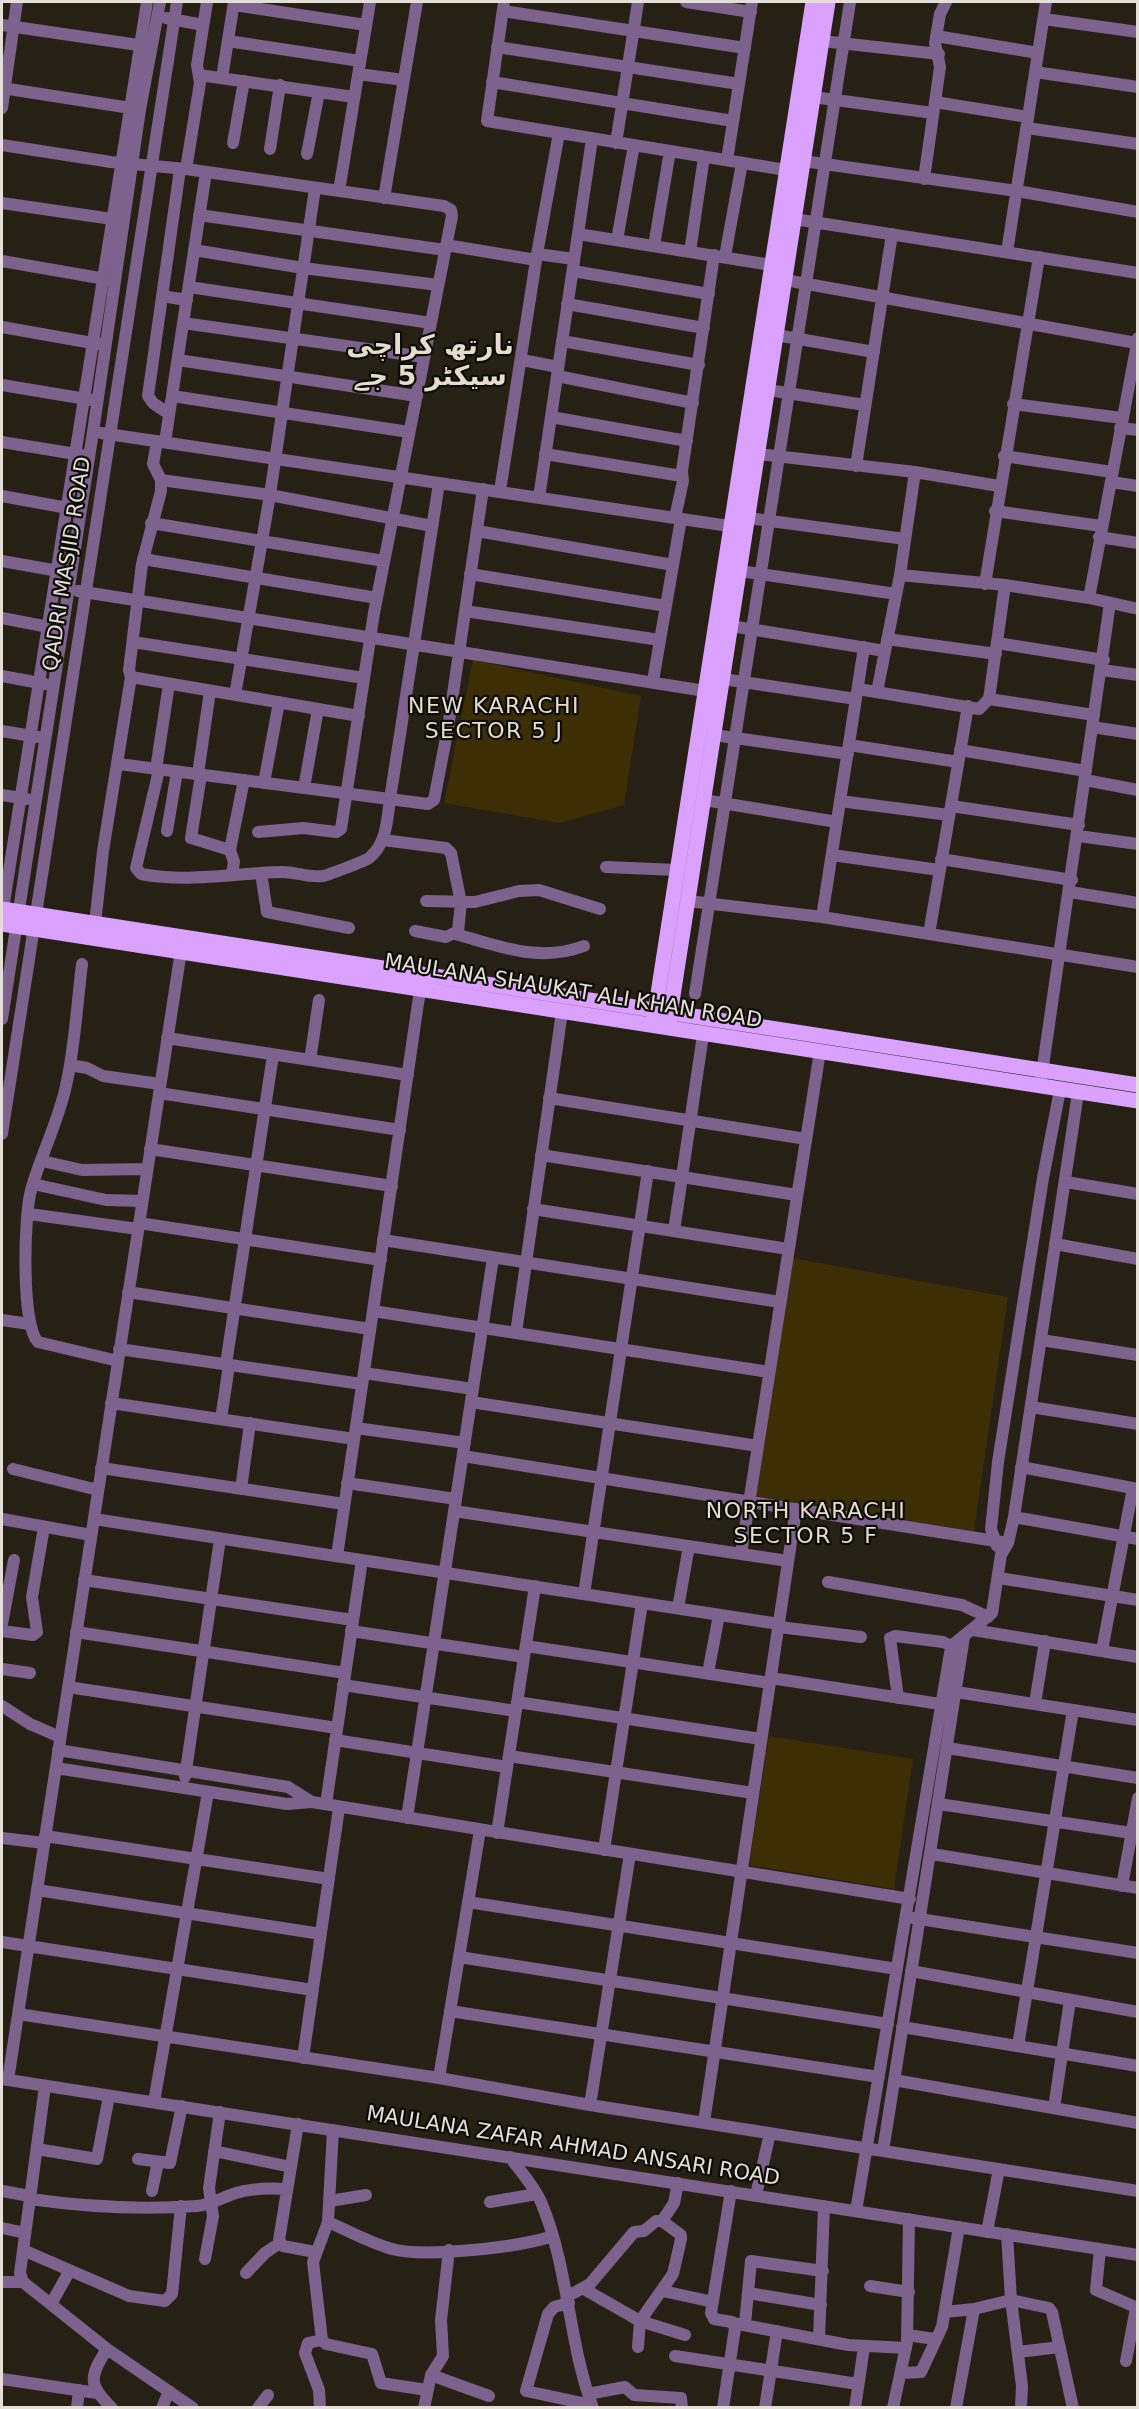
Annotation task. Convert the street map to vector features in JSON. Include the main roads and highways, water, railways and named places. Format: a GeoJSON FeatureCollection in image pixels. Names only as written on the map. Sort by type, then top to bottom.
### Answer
{"type":"FeatureCollection","features":[{"type":"Feature","properties":{"kind":"main road"},"geometry":{"type":"LineString","coordinates":[[663,1012],[677,870],[729,526],[813,2]]}},
{"type":"Feature","properties":{"kind":"main road"},"geometry":{"type":"LineString","coordinates":[[660,1029],[688,901],[828,2]]}},
{"type":"Feature","properties":{"kind":"main road","name":"MAULANA SHAUKAT ALI KHAN ROAD"},"geometry":{"type":"LineString","coordinates":[[6,916],[180,953],[1137,1101]]}},
{"type":"Feature","properties":{"kind":"main road","name":"MAULANA SHAUKAT ALI KHAN ROAD"},"geometry":{"type":"LineString","coordinates":[[32,922],[95,924],[1137,1085]]}},
{"type":"Feature","properties":{"kind":"district","name":"نارتھ کراچی سیکٹر 5 جے"},"geometry":{"type":"Point","coordinates":[430,362]}},
{"type":"Feature","properties":{"kind":"district","name":"NEW KARACHI SECTOR 5 J"},"geometry":{"type":"Point","coordinates":[494,720]}},
{"type":"Feature","properties":{"kind":"district","name":"NORTH KARACHI SECTOR 5 F"},"geometry":{"type":"Point","coordinates":[806,1524]}}]}
